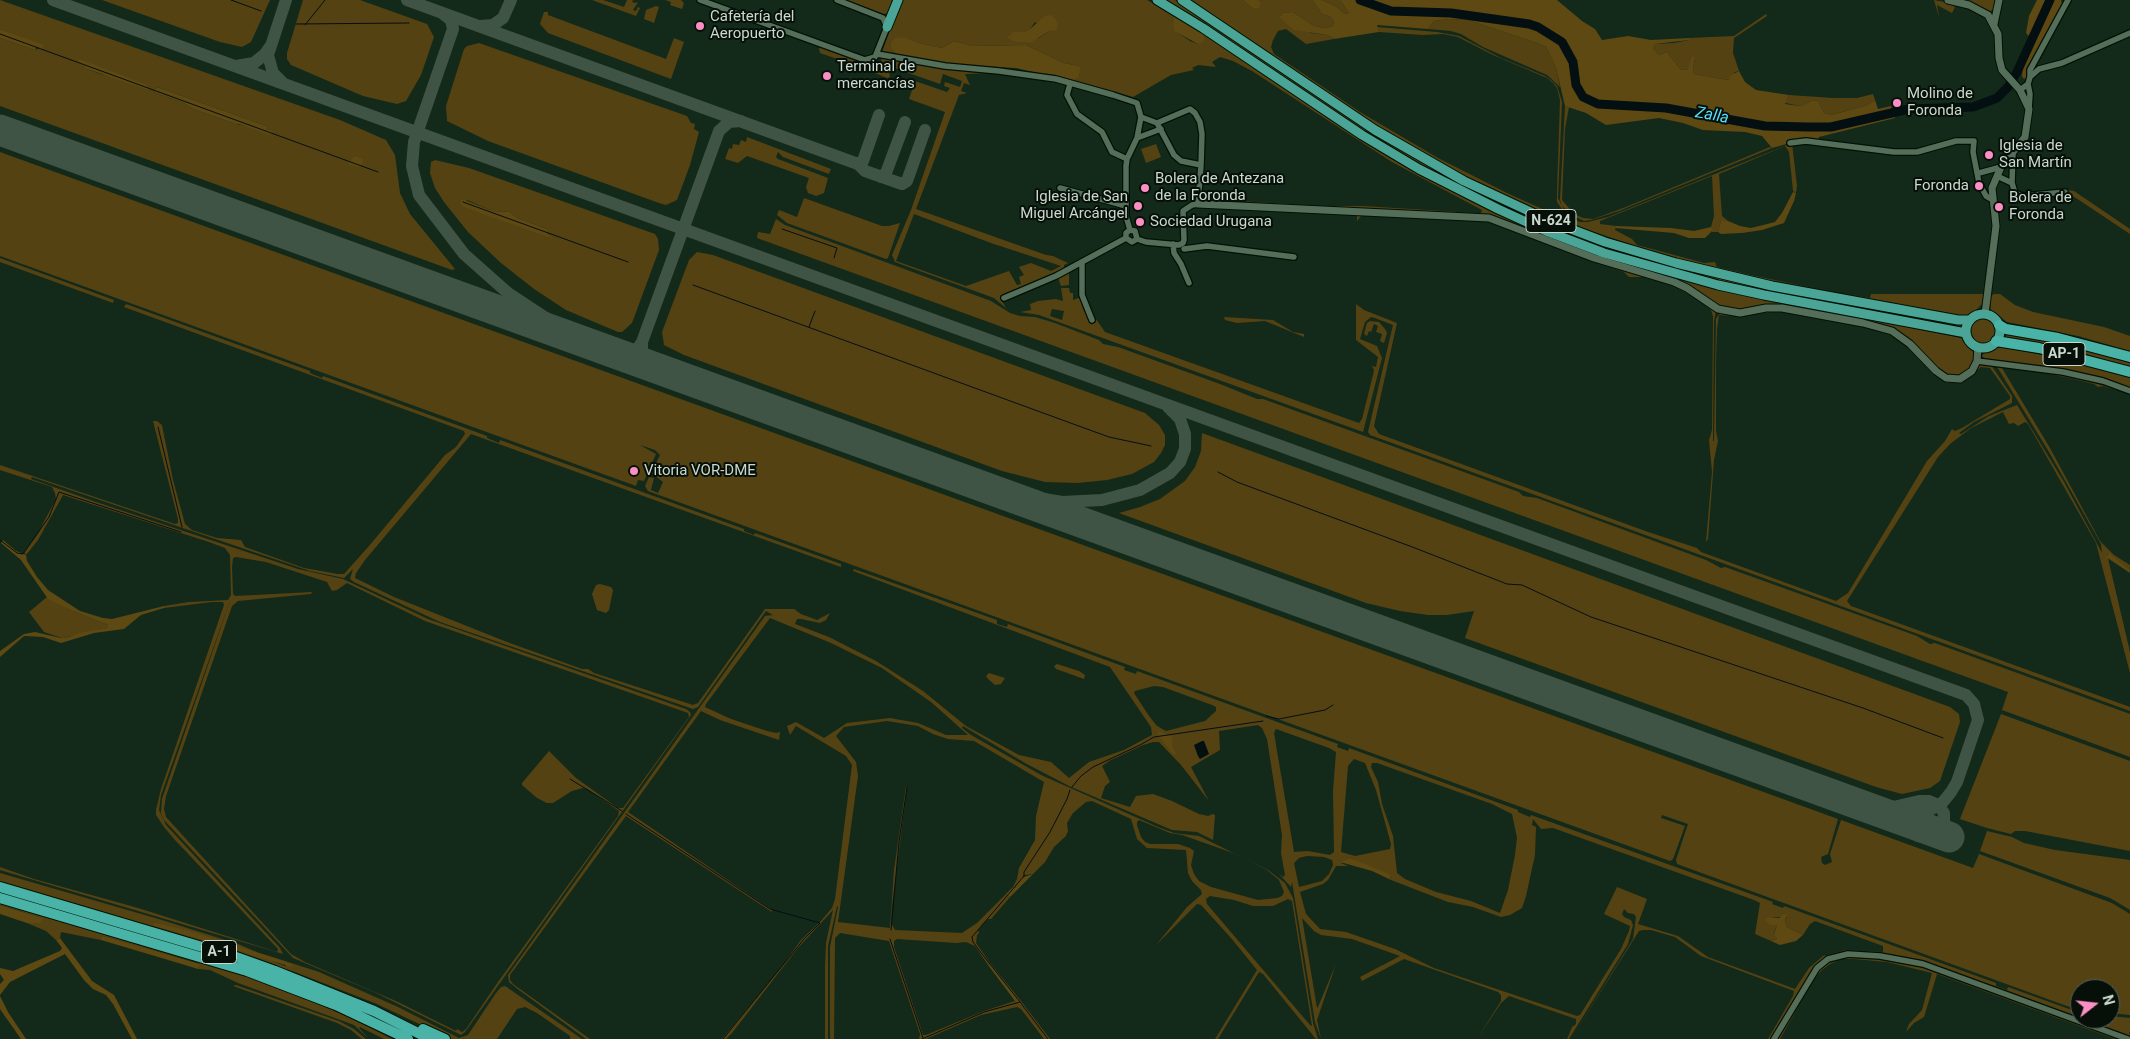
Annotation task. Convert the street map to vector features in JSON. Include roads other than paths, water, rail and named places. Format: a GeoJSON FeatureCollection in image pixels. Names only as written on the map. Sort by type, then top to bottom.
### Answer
{"type":"FeatureCollection","features":[{"type":"Feature","properties":{"kind":"highway"},"geometry":{"type":"LineString","coordinates":[[887,27],[898,0]]}},
{"type":"Feature","properties":{"kind":"highway","name":"N-624"},"geometry":{"type":"LineString","coordinates":[[1157,0],[1203,28],[1362,135],[1419,169],[1546,231],[1604,253],[1718,285],[1966,333]]}},
{"type":"Feature","properties":{"kind":"highway","name":"N-624"},"geometry":{"type":"LineString","coordinates":[[1182,0],[1317,93],[1383,135],[1464,181],[1550,221],[1605,242],[1661,259],[1772,286],[1958,320],[1970,320],[1977,315],[1985,314]]}},
{"type":"Feature","properties":{"kind":"highway"},"geometry":{"type":"LineString","coordinates":[[1970,320],[1966,333],[1970,342],[1978,347],[1988,347],[1999,336],[1999,325],[1993,318],[1985,314]]}},
{"type":"Feature","properties":{"kind":"highway","name":"AP-1"},"geometry":{"type":"LineString","coordinates":[[1999,325],[2130,357]]}},
{"type":"Feature","properties":{"kind":"highway","name":"AP-1"},"geometry":{"type":"LineString","coordinates":[[1996,341],[2039,348],[2107,364],[2130,372]]}},
{"type":"Feature","properties":{"kind":"highway","name":"A-1"},"geometry":{"type":"LineString","coordinates":[[0,887],[236,957],[337,995],[430,1039]]}},
{"type":"Feature","properties":{"kind":"highway","name":"A-1"},"geometry":{"type":"LineString","coordinates":[[0,898],[247,971],[336,1005],[408,1039]]}},
{"type":"Feature","properties":{"kind":"highway"},"geometry":{"type":"LineString","coordinates":[[337,995],[363,1002],[445,1039]]}},
{"type":"Feature","properties":{"kind":"highway"},"geometry":{"type":"LineString","coordinates":[[371,1021],[397,1039]]}},
{"type":"Feature","properties":{"kind":"street"},"geometry":{"type":"LineString","coordinates":[[700,0],[865,60],[872,59],[877,54],[887,27],[880,16],[838,0]]}},
{"type":"Feature","properties":{"kind":"street"},"geometry":{"type":"LineString","coordinates":[[1948,0],[1980,10],[1988,15],[1998,34],[1999,58],[2002,70],[2019,88],[2028,109]]}},
{"type":"Feature","properties":{"kind":"street"},"geometry":{"type":"LineString","coordinates":[[1994,24],[1999,0]]}},
{"type":"Feature","properties":{"kind":"street"},"geometry":{"type":"LineString","coordinates":[[1985,314],[1996,226],[1992,188],[2001,167],[2025,137],[2030,94],[2030,70],[2068,0]]}},
{"type":"Feature","properties":{"kind":"street"},"geometry":{"type":"LineString","coordinates":[[2019,88],[2039,70],[2062,63],[2130,33]]}},
{"type":"Feature","properties":{"kind":"street"},"geometry":{"type":"LineString","coordinates":[[877,54],[945,66],[999,70],[1056,79],[1137,103],[1141,117],[1137,138],[1127,159],[1126,216],[1130,230]]}},
{"type":"Feature","properties":{"kind":"street"},"geometry":{"type":"LineString","coordinates":[[1070,84],[1067,95],[1077,114],[1102,132],[1112,152],[1127,159]]}},
{"type":"Feature","properties":{"kind":"street"},"geometry":{"type":"LineString","coordinates":[[1157,124],[1190,110],[1195,113],[1200,122],[1202,134],[1198,204]]}},
{"type":"Feature","properties":{"kind":"street"},"geometry":{"type":"LineString","coordinates":[[1141,117],[1157,124],[1162,129],[1174,156],[1181,161],[1201,164]]}},
{"type":"Feature","properties":{"kind":"street"},"geometry":{"type":"LineString","coordinates":[[1137,138],[1162,129]]}},
{"type":"Feature","properties":{"kind":"street"},"geometry":{"type":"LineString","coordinates":[[1790,143],[1806,141],[1894,152],[1917,152],[1956,142],[1974,141],[1973,152],[1979,173],[1979,183],[1986,196],[1992,200]]}},
{"type":"Feature","properties":{"kind":"street"},"geometry":{"type":"LineString","coordinates":[[2013,153],[2012,183],[2016,193],[2023,196],[2065,192]]}},
{"type":"Feature","properties":{"kind":"street"},"geometry":{"type":"LineString","coordinates":[[1979,173],[2001,167]]}},
{"type":"Feature","properties":{"kind":"street"},"geometry":{"type":"LineString","coordinates":[[1997,176],[2012,183]]}},
{"type":"Feature","properties":{"kind":"street"},"geometry":{"type":"LineString","coordinates":[[1060,188],[1126,206]]}},
{"type":"Feature","properties":{"kind":"street"},"geometry":{"type":"LineString","coordinates":[[1181,264],[1184,240],[1183,211],[1192,205],[1198,204],[1489,218],[1572,251],[1681,285],[1718,309],[1740,313],[1766,308],[1782,308],[1892,331],[1910,344],[1936,371],[1946,378],[1957,379],[1964,377],[1972,371],[1977,361],[1978,347]]}},
{"type":"Feature","properties":{"kind":"street"},"geometry":{"type":"LineString","coordinates":[[1004,298],[1082,263],[1126,238],[1126,234],[1130,230]]}},
{"type":"Feature","properties":{"kind":"street"},"geometry":{"type":"LineString","coordinates":[[1130,230],[1137,233],[1137,238]]}},
{"type":"Feature","properties":{"kind":"street"},"geometry":{"type":"LineString","coordinates":[[1126,238],[1132,242],[1137,238]]}},
{"type":"Feature","properties":{"kind":"street"},"geometry":{"type":"LineString","coordinates":[[1137,238],[1146,242],[1183,246],[1207,246],[1294,257]]}},
{"type":"Feature","properties":{"kind":"street"},"geometry":{"type":"LineString","coordinates":[[1173,244],[1174,253],[1189,283]]}},
{"type":"Feature","properties":{"kind":"street"},"geometry":{"type":"LineString","coordinates":[[1082,263],[1082,295],[1092,320]]}},
{"type":"Feature","properties":{"kind":"street"},"geometry":{"type":"LineString","coordinates":[[1977,361],[2063,372],[2130,391]]}},
{"type":"Feature","properties":{"kind":"street"},"geometry":{"type":"LineString","coordinates":[[1774,1039],[1817,968],[1828,959],[1848,954],[1880,956],[1923,964],[2128,1039]]}},
{"type":"Feature","properties":{"kind":"waterway"},"geometry":{"type":"LineString","coordinates":[[231,0],[261,11]]}},
{"type":"Feature","properties":{"kind":"waterway"},"geometry":{"type":"LineString","coordinates":[[305,25],[325,0]]}},
{"type":"Feature","properties":{"kind":"waterway","name":"Zalla"},"geometry":{"type":"LineString","coordinates":[[1360,0],[1391,11],[1451,13],[1529,24],[1538,27],[1562,42],[1573,62],[1576,85],[1583,97],[1598,104],[1666,108],[1765,126],[1808,127],[1831,127],[1909,109],[1973,107],[1997,98],[2008,87],[2017,72],[2050,0]]}},
{"type":"Feature","properties":{"kind":"waterway"},"geometry":{"type":"LineString","coordinates":[[296,24],[409,23]]}},
{"type":"Feature","properties":{"kind":"waterway"},"geometry":{"type":"LineString","coordinates":[[0,34],[378,172]]}},
{"type":"Feature","properties":{"kind":"waterway"},"geometry":{"type":"LineString","coordinates":[[463,202],[628,262]]}},
{"type":"Feature","properties":{"kind":"waterway"},"geometry":{"type":"LineString","coordinates":[[782,229],[837,248],[834,258]]}},
{"type":"Feature","properties":{"kind":"waterway"},"geometry":{"type":"LineString","coordinates":[[693,285],[1109,437],[1151,446]]}},
{"type":"Feature","properties":{"kind":"waterway"},"geometry":{"type":"LineString","coordinates":[[809,327],[815,311]]}},
{"type":"Feature","properties":{"kind":"waterway"},"geometry":{"type":"LineString","coordinates":[[158,427],[182,527]]}},
{"type":"Feature","properties":{"kind":"waterway"},"geometry":{"type":"LineString","coordinates":[[1218,472],[1237,482],[1507,584],[1522,585],[1591,617],[1863,708],[1943,738]]}},
{"type":"Feature","properties":{"kind":"waterway"},"geometry":{"type":"LineString","coordinates":[[0,540],[17,553],[23,554],[49,517],[59,492],[181,532]]}},
{"type":"Feature","properties":{"kind":"waterway"},"geometry":{"type":"LineString","coordinates":[[1266,716],[1279,719],[1325,710],[1333,705]]}},
{"type":"Feature","properties":{"kind":"waterway"},"geometry":{"type":"LineString","coordinates":[[1072,787],[1081,776],[1093,767],[1154,737],[1263,721]]}},
{"type":"Feature","properties":{"kind":"waterway"},"geometry":{"type":"LineString","coordinates":[[570,779],[622,811]]}},
{"type":"Feature","properties":{"kind":"waterway"},"geometry":{"type":"LineString","coordinates":[[891,930],[899,842],[907,787]]}},
{"type":"Feature","properties":{"kind":"waterway"},"geometry":{"type":"LineString","coordinates":[[922,1039],[984,1012],[1020,1002],[973,942],[972,937],[1024,876],[1024,872],[1050,832],[1070,790]]}},
{"type":"Feature","properties":{"kind":"waterway"},"geometry":{"type":"LineString","coordinates":[[626,814],[770,909],[820,923],[804,939],[723,1039]]}},
{"type":"Feature","properties":{"kind":"waterway"},"geometry":{"type":"LineString","coordinates":[[890,939],[923,1038]]}},
{"type":"Feature","properties":{"kind":"waterway"},"geometry":{"type":"LineString","coordinates":[[1020,1002],[1048,1039]]}},
{"type":"Feature","properties":{"kind":"place","name":"Cafetería del Aeropuerto"},"geometry":{"type":"Point","coordinates":[700,26]}},
{"type":"Feature","properties":{"kind":"place","name":"Terminal de mercancías"},"geometry":{"type":"Point","coordinates":[827,76]}},
{"type":"Feature","properties":{"kind":"place","name":"Molino de Foronda"},"geometry":{"type":"Point","coordinates":[1897,103]}},
{"type":"Feature","properties":{"kind":"place","name":"Iglesia de San Martín"},"geometry":{"type":"Point","coordinates":[1989,155]}},
{"type":"Feature","properties":{"kind":"place","name":"Foronda"},"geometry":{"type":"Point","coordinates":[1979,186]}},
{"type":"Feature","properties":{"kind":"place","name":"Bolera de Antezana de la Foronda"},"geometry":{"type":"Point","coordinates":[1145,188]}},
{"type":"Feature","properties":{"kind":"place","name":"Iglesia de San Miguel Arcángel"},"geometry":{"type":"Point","coordinates":[1138,206]}},
{"type":"Feature","properties":{"kind":"place","name":"Bolera de Foronda"},"geometry":{"type":"Point","coordinates":[1999,207]}},
{"type":"Feature","properties":{"kind":"place","name":"Sociedad Urugana"},"geometry":{"type":"Point","coordinates":[1140,222]}},
{"type":"Feature","properties":{"kind":"place","name":"Vitoria VOR-DME"},"geometry":{"type":"Point","coordinates":[634,471]}}]}
